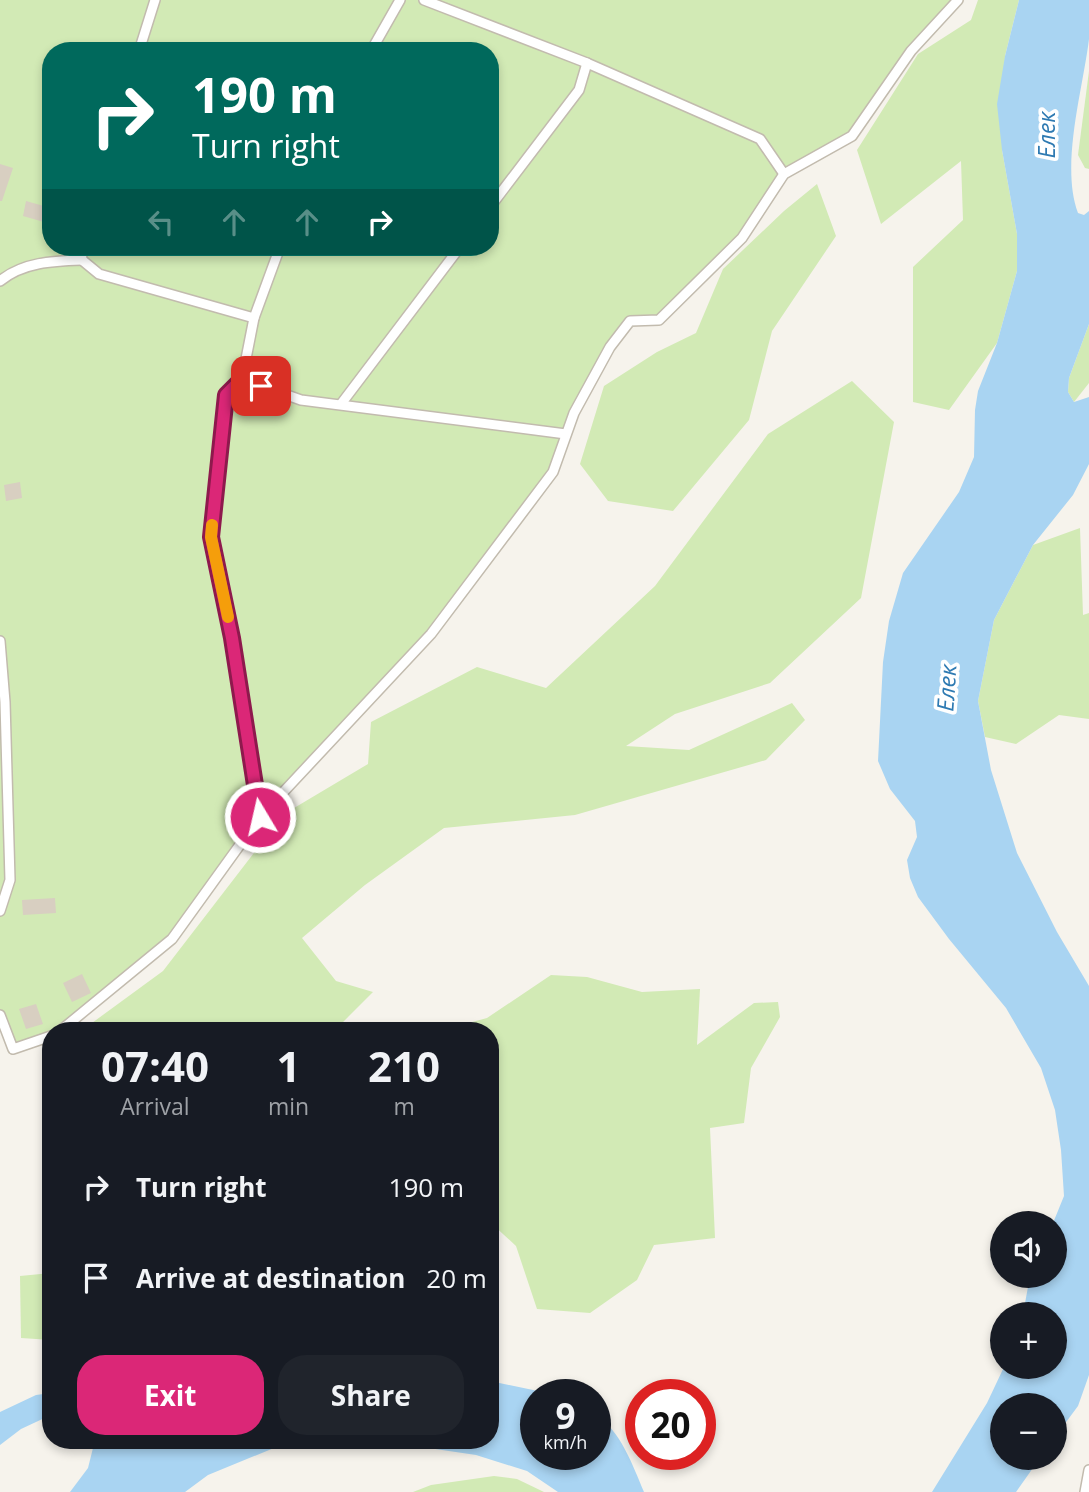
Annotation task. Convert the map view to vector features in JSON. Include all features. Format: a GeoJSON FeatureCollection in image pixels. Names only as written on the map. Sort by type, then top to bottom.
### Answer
{"type":"FeatureCollection","features":[{"type":"Feature","properties":{"kind":"lane"},"geometry":{"type":"LineString","coordinates":[[142,42],[155,0]]}},
{"type":"Feature","properties":{"kind":"lane"},"geometry":{"type":"LineString","coordinates":[[376,42],[400,0]]}},
{"type":"Feature","properties":{"kind":"lane"},"geometry":{"type":"LineString","coordinates":[[424,0],[587,63],[760,139],[784,174]]}},
{"type":"Feature","properties":{"kind":"lane"},"geometry":{"type":"LineString","coordinates":[[71,1022],[172,939],[260,817],[431,634],[553,472],[573,413],[610,347],[630,321],[659,320],[742,238],[784,174],[852,136],[911,51],[958,0]]}},
{"type":"Feature","properties":{"kind":"lane"},"geometry":{"type":"LineString","coordinates":[[499,195],[579,90],[587,63]]}},
{"type":"Feature","properties":{"kind":"lane"},"geometry":{"type":"LineString","coordinates":[[82,256],[82,260]]}},
{"type":"Feature","properties":{"kind":"lane"},"geometry":{"type":"LineString","coordinates":[[260,817],[232,638],[211,537],[226,395],[242,379],[254,318],[277,256]]}},
{"type":"Feature","properties":{"kind":"lane"},"geometry":{"type":"LineString","coordinates":[[341,404],[453,256]]}},
{"type":"Feature","properties":{"kind":"lane"},"geometry":{"type":"LineString","coordinates":[[0,281],[12,271],[47,262],[82,260],[99,274],[254,318]]}},
{"type":"Feature","properties":{"kind":"lane"},"geometry":{"type":"LineString","coordinates":[[242,379],[301,400],[566,434]]}},
{"type":"Feature","properties":{"kind":"lane"},"geometry":{"type":"LineString","coordinates":[[0,641],[5,702],[10,880],[0,911]]}},
{"type":"Feature","properties":{"kind":"lane"},"geometry":{"type":"LineString","coordinates":[[0,1015],[13,1049],[42,1039]]}},
{"type":"Feature","properties":{"kind":"lane"},"geometry":{"type":"LineString","coordinates":[[1085,1492],[1089,1470]]}},
{"type":"Feature","properties":{"kind":"green space"},"geometry":{"type":"Polygon","coordinates":[[[0,0],[958,0],[911,51],[852,136],[784,174],[742,238],[659,320],[630,321],[574,413],[553,472],[431,634],[260,817],[172,939],[71,1022],[42,1022],[42,1039],[13,1049],[0,1015],[0,0]]]}},
{"type":"Feature","properties":{"kind":"green space"},"geometry":{"type":"Polygon","coordinates":[[[978,0],[1019,0],[1005,56],[1002,150],[1017,234],[1017,271],[997,343],[949,410],[913,402],[913,267],[963,220],[961,161],[881,224],[857,150],[918,54],[971,20],[978,0]]]}},
{"type":"Feature","properties":{"kind":"green space"},"geometry":{"type":"Polygon","coordinates":[[[1089,71],[1089,169],[1085,168],[1078,155],[1089,71]]]}},
{"type":"Feature","properties":{"kind":"green space"},"geometry":{"type":"Polygon","coordinates":[[[817,184],[836,236],[772,331],[749,420],[673,511],[608,501],[580,464],[604,386],[657,352],[696,333],[723,269],[784,211],[817,184]]]}},
{"type":"Feature","properties":{"kind":"green space"},"geometry":{"type":"Polygon","coordinates":[[[1089,324],[1089,383],[1074,402],[1068,392],[1069,378],[1089,324]]]}},
{"type":"Feature","properties":{"kind":"green space"},"geometry":{"type":"Polygon","coordinates":[[[852,381],[894,422],[861,598],[770,683],[675,714],[626,746],[689,750],[792,703],[805,720],[766,760],[575,815],[444,828],[365,885],[302,938],[336,981],[373,992],[343,1022],[93,1022],[163,971],[284,814],[368,764],[371,722],[477,667],[546,688],[655,586],[768,434],[852,381]]]}},
{"type":"Feature","properties":{"kind":"green space"},"geometry":{"type":"Polygon","coordinates":[[[1080,528],[1083,615],[1089,613],[1089,719],[1059,715],[1016,744],[985,737],[978,701],[994,620],[1033,545],[1080,528]]]}},
{"type":"Feature","properties":{"kind":"green space"},"geometry":{"type":"Polygon","coordinates":[[[551,975],[587,977],[642,992],[700,989],[697,1045],[754,1003],[778,1002],[780,1017],[751,1068],[744,1123],[710,1128],[715,1238],[654,1245],[637,1280],[590,1313],[537,1309],[516,1246],[499,1230],[499,1022],[472,1022],[487,1018],[551,975]]]}},
{"type":"Feature","properties":{"kind":"green space"},"geometry":{"type":"Polygon","coordinates":[[[42,1274],[42,1339],[21,1338],[20,1276],[42,1274]]]}},
{"type":"Feature","properties":{"kind":"green space"},"geometry":{"type":"Polygon","coordinates":[[[494,1476],[517,1479],[544,1492],[413,1492],[431,1485],[494,1476]]]}},
{"type":"Feature","properties":{"kind":"water","name":"Елек"},"geometry":{"type":"Polygon","coordinates":[[[1019,0],[1089,0],[1089,39],[1074,127],[1071,173],[1078,213],[1084,215],[1089,211],[1089,324],[1069,378],[1068,392],[1074,402],[1089,397],[1089,464],[1073,495],[1033,545],[994,620],[978,701],[991,770],[1017,853],[1057,932],[1089,986],[1089,1375],[1078,1406],[1067,1421],[1067,1393],[992,1393],[998,1379],[1067,1379],[1067,1302],[1025,1302],[1028,1288],[1067,1288],[1067,1211],[1058,1211],[1064,1196],[1055,1110],[1041,1068],[1006,1008],[918,897],[910,878],[907,860],[917,837],[915,821],[890,789],[878,761],[883,662],[889,621],[903,573],[959,492],[974,457],[978,391],[997,343],[1017,271],[1017,234],[997,104],[1005,56],[1019,0]]]}},
{"type":"Feature","properties":{"kind":"water"},"geometry":{"type":"Polygon","coordinates":[[[499,1383],[520,1387],[520,1469],[476,1455],[435,1449],[499,1449],[499,1383]]]}},
{"type":"Feature","properties":{"kind":"water"},"geometry":{"type":"Polygon","coordinates":[[[42,1394],[42,1419],[21,1429],[0,1445],[0,1412],[42,1394]]]}},
{"type":"Feature","properties":{"kind":"water"},"geometry":{"type":"Polygon","coordinates":[[[990,1397],[990,1470],[1032,1470],[1016,1492],[932,1492],[990,1397]]]}},
{"type":"Feature","properties":{"kind":"water"},"geometry":{"type":"Polygon","coordinates":[[[611,1428],[625,1450],[625,1470],[635,1470],[644,1492],[558,1492],[524,1470],[611,1470],[611,1428]]]}},
{"type":"Feature","properties":{"kind":"water"},"geometry":{"type":"Polygon","coordinates":[[[93,1449],[272,1449],[208,1475],[185,1492],[70,1492],[88,1468],[93,1449]]]}},
{"type":"Feature","properties":{"kind":"building"},"geometry":{"type":"Polygon","coordinates":[[[0,164],[13,168],[2,201],[0,201],[0,164]]]}},
{"type":"Feature","properties":{"kind":"building"},"geometry":{"type":"Polygon","coordinates":[[[26,201],[42,205],[42,221],[23,216],[26,201]]]}},
{"type":"Feature","properties":{"kind":"building"},"geometry":{"type":"Polygon","coordinates":[[[20,482],[22,498],[6,501],[4,485],[20,482]]]}},
{"type":"Feature","properties":{"kind":"building"},"geometry":{"type":"Polygon","coordinates":[[[55,898],[56,913],[23,915],[22,900],[55,898]]]}},
{"type":"Feature","properties":{"kind":"building"},"geometry":{"type":"Polygon","coordinates":[[[82,974],[91,993],[72,1002],[63,983],[82,974]]]}},
{"type":"Feature","properties":{"kind":"building"},"geometry":{"type":"Polygon","coordinates":[[[36,1004],[42,1024],[26,1029],[19,1009],[36,1004]]]}},
{"type":"Feature","properties":{"kind":"slow traffic"},"geometry":{"type":"LineString","coordinates":[[212,525],[211,537],[228,617]]}},
{"type":"Feature","properties":{"kind":"route"},"geometry":{"type":"LineString","coordinates":[[260,817],[232,638],[211,537],[226,395],[242,379],[261,386]]}}]}
